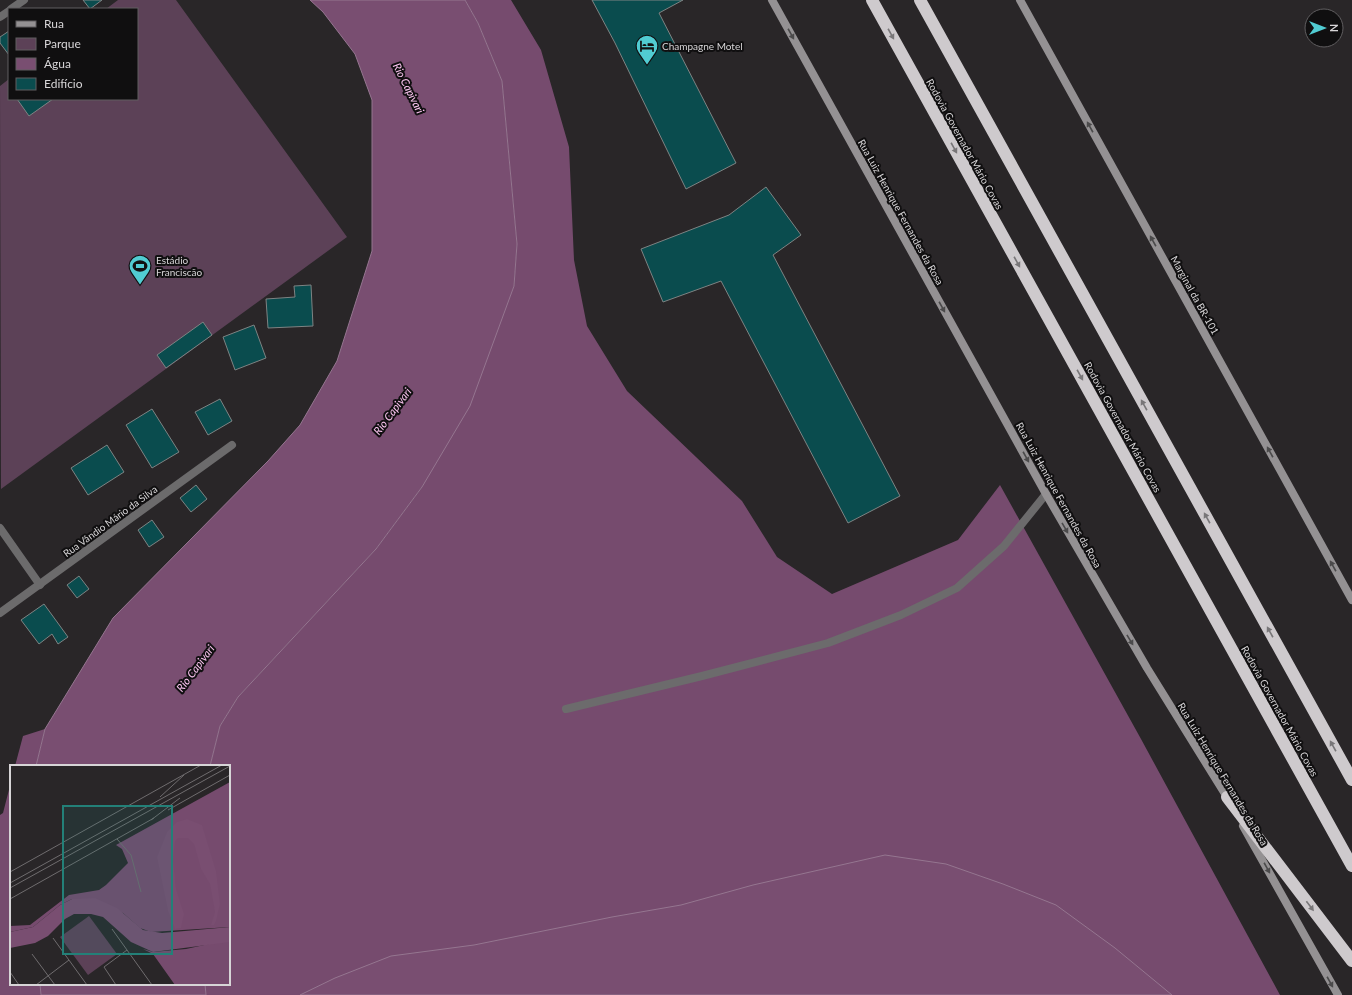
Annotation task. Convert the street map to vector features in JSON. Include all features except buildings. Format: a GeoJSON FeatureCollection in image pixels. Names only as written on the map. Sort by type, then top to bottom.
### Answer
{"type":"FeatureCollection","features":[{"type":"Feature","properties":{"kind":"highway","name":"Rodovia Governador Mário Covas"},"geometry":{"type":"LineString","coordinates":[[872,0],[1352,866]]}},
{"type":"Feature","properties":{"kind":"highway"},"geometry":{"type":"LineString","coordinates":[[920,0],[1352,780]]}},
{"type":"Feature","properties":{"kind":"highway"},"geometry":{"type":"LineString","coordinates":[[1227,797],[1352,961]]}},
{"type":"Feature","properties":{"kind":"main road","name":"Rua Luiz Henrique Fernandes da Rosa"},"geometry":{"type":"LineString","coordinates":[[772,0],[1046,494],[1147,668],[1227,797],[1338,995]]}},
{"type":"Feature","properties":{"kind":"main road","name":"Marginal da BR-101"},"geometry":{"type":"LineString","coordinates":[[1020,0],[1352,600]]}},
{"type":"Feature","properties":{"kind":"street"},"geometry":{"type":"LineString","coordinates":[[12,8],[24,0]]}},
{"type":"Feature","properties":{"kind":"street"},"geometry":{"type":"LineString","coordinates":[[0,18],[8,12]]}},
{"type":"Feature","properties":{"kind":"street","name":"Rua Vândio Mário da Silva"},"geometry":{"type":"LineString","coordinates":[[0,613],[232,444]]}},
{"type":"Feature","properties":{"kind":"street"},"geometry":{"type":"LineString","coordinates":[[566,710],[828,643],[901,615],[957,588],[1004,546],[1046,494]]}},
{"type":"Feature","properties":{"kind":"street"},"geometry":{"type":"LineString","coordinates":[[0,528],[40,585]]}},
{"type":"Feature","properties":{"kind":"green space","name":"Estádio Franciscão"},"geometry":{"type":"Polygon","coordinates":[[[118,0],[176,0],[347,237],[1,489],[0,86],[8,80],[8,100],[138,100],[138,8],[107,8],[118,0]]]}},
{"type":"Feature","properties":{"kind":"shaded area"},"geometry":{"type":"Polygon","coordinates":[[[465,0],[511,0],[541,50],[569,147],[574,260],[587,326],[627,391],[742,501],[777,557],[832,594],[958,540],[1000,485],[1141,739],[1280,995],[206,995],[205,985],[230,985],[230,765],[210,765],[220,726],[238,697],[376,549],[422,487],[514,286],[517,244],[502,81],[478,23],[465,0]]]}},
{"type":"Feature","properties":{"kind":"shaded area"},"geometry":{"type":"Polygon","coordinates":[[[45,729],[36,765],[15,765],[23,736],[45,729]]]}},
{"type":"Feature","properties":{"kind":"shaded area"},"geometry":{"type":"Polygon","coordinates":[[[10,786],[10,985],[40,985],[41,995],[0,995],[0,815],[3,813],[10,786]]]}},
{"type":"Feature","properties":{"kind":"water","name":"Rio Capivari"},"geometry":{"type":"Polygon","coordinates":[[[310,0],[465,0],[478,23],[502,81],[517,244],[514,286],[470,406],[422,487],[376,549],[238,697],[220,726],[210,765],[36,765],[45,729],[113,618],[268,461],[300,425],[337,361],[372,251],[372,100],[355,54],[323,12],[310,0]]]}},
{"type":"Feature","properties":{"kind":"water"},"geometry":{"type":"Polygon","coordinates":[[[885,855],[946,864],[1056,905],[1115,948],[1172,995],[300,995],[335,978],[391,956],[474,945],[612,917],[681,905],[753,885],[885,855]]]}},
{"type":"Feature","properties":{"kind":"water"},"geometry":{"type":"Polygon","coordinates":[[[40,985],[205,985],[206,995],[41,995],[40,985]]]}},
{"type":"Feature","properties":{"kind":"place","name":"Champagne Motel"},"geometry":{"type":"Point","coordinates":[647,66]}},
{"type":"Feature","properties":{"kind":"place","name":"Estádio Franciscão"},"geometry":{"type":"Point","coordinates":[140,286]}}]}
